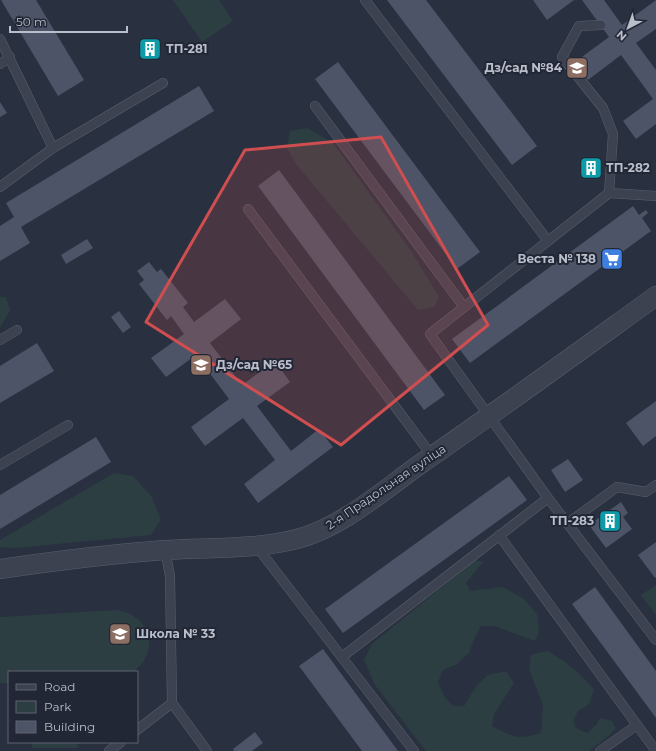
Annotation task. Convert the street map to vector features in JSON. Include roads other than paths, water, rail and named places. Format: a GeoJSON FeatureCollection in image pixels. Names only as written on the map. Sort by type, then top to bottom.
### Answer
{"type":"FeatureCollection","features":[{"type":"Feature","properties":{"kind":"street","name":"2-я Прадольная вуліца"},"geometry":{"type":"LineString","coordinates":[[0,569],[48,562],[165,550],[257,547],[297,539],[320,531],[348,515],[490,416],[656,296]]}},
{"type":"Feature","properties":{"kind":"lane"},"geometry":{"type":"LineString","coordinates":[[365,0],[548,241]]}},
{"type":"Feature","properties":{"kind":"lane"},"geometry":{"type":"LineString","coordinates":[[600,25],[579,26],[562,57],[602,108],[613,134],[610,193]]}},
{"type":"Feature","properties":{"kind":"lane"},"geometry":{"type":"LineString","coordinates":[[0,39],[53,148]]}},
{"type":"Feature","properties":{"kind":"lane"},"geometry":{"type":"LineString","coordinates":[[0,64],[10,57]]}},
{"type":"Feature","properties":{"kind":"lane"},"geometry":{"type":"LineString","coordinates":[[0,187],[53,148],[163,83]]}},
{"type":"Feature","properties":{"kind":"lane"},"geometry":{"type":"LineString","coordinates":[[315,106],[464,307]]}},
{"type":"Feature","properties":{"kind":"lane"},"geometry":{"type":"LineString","coordinates":[[656,196],[610,193],[430,334],[548,498],[656,640]]}},
{"type":"Feature","properties":{"kind":"lane"},"geometry":{"type":"LineString","coordinates":[[248,209],[432,456]]}},
{"type":"Feature","properties":{"kind":"lane"},"geometry":{"type":"LineString","coordinates":[[0,340],[17,330]]}},
{"type":"Feature","properties":{"kind":"lane"},"geometry":{"type":"LineString","coordinates":[[0,465],[68,424]]}},
{"type":"Feature","properties":{"kind":"lane"},"geometry":{"type":"LineString","coordinates":[[568,523],[618,487],[646,492],[656,485]]}},
{"type":"Feature","properties":{"kind":"lane"},"geometry":{"type":"LineString","coordinates":[[342,657],[548,498]]}},
{"type":"Feature","properties":{"kind":"lane"},"geometry":{"type":"LineString","coordinates":[[500,535],[656,751]]}},
{"type":"Feature","properties":{"kind":"lane"},"geometry":{"type":"LineString","coordinates":[[257,547],[414,751]]}},
{"type":"Feature","properties":{"kind":"lane"},"geometry":{"type":"LineString","coordinates":[[165,550],[170,576],[172,703],[207,751]]}},
{"type":"Feature","properties":{"kind":"lane"},"geometry":{"type":"LineString","coordinates":[[138,729],[172,703]]}},
{"type":"Feature","properties":{"kind":"lane"},"geometry":{"type":"LineString","coordinates":[[600,751],[637,725]]}},
{"type":"Feature","properties":{"kind":"lane"},"geometry":{"type":"LineString","coordinates":[[109,751],[120,743]]}},
{"type":"Feature","properties":{"kind":"place","name":"ТП-281"},"geometry":{"type":"Point","coordinates":[150,49]}},
{"type":"Feature","properties":{"kind":"place","name":"Дз/сад №84"},"geometry":{"type":"Point","coordinates":[577,68]}},
{"type":"Feature","properties":{"kind":"place","name":"ТП-282"},"geometry":{"type":"Point","coordinates":[591,168]}},
{"type":"Feature","properties":{"kind":"place","name":"Веста № 138"},"geometry":{"type":"Point","coordinates":[612,259]}},
{"type":"Feature","properties":{"kind":"place","name":"Дз/сад №65"},"geometry":{"type":"Point","coordinates":[201,365]}},
{"type":"Feature","properties":{"kind":"place","name":"ТП-283"},"geometry":{"type":"Point","coordinates":[610,521]}},
{"type":"Feature","properties":{"kind":"place","name":"Школа № 33"},"geometry":{"type":"Point","coordinates":[120,634]}}]}
